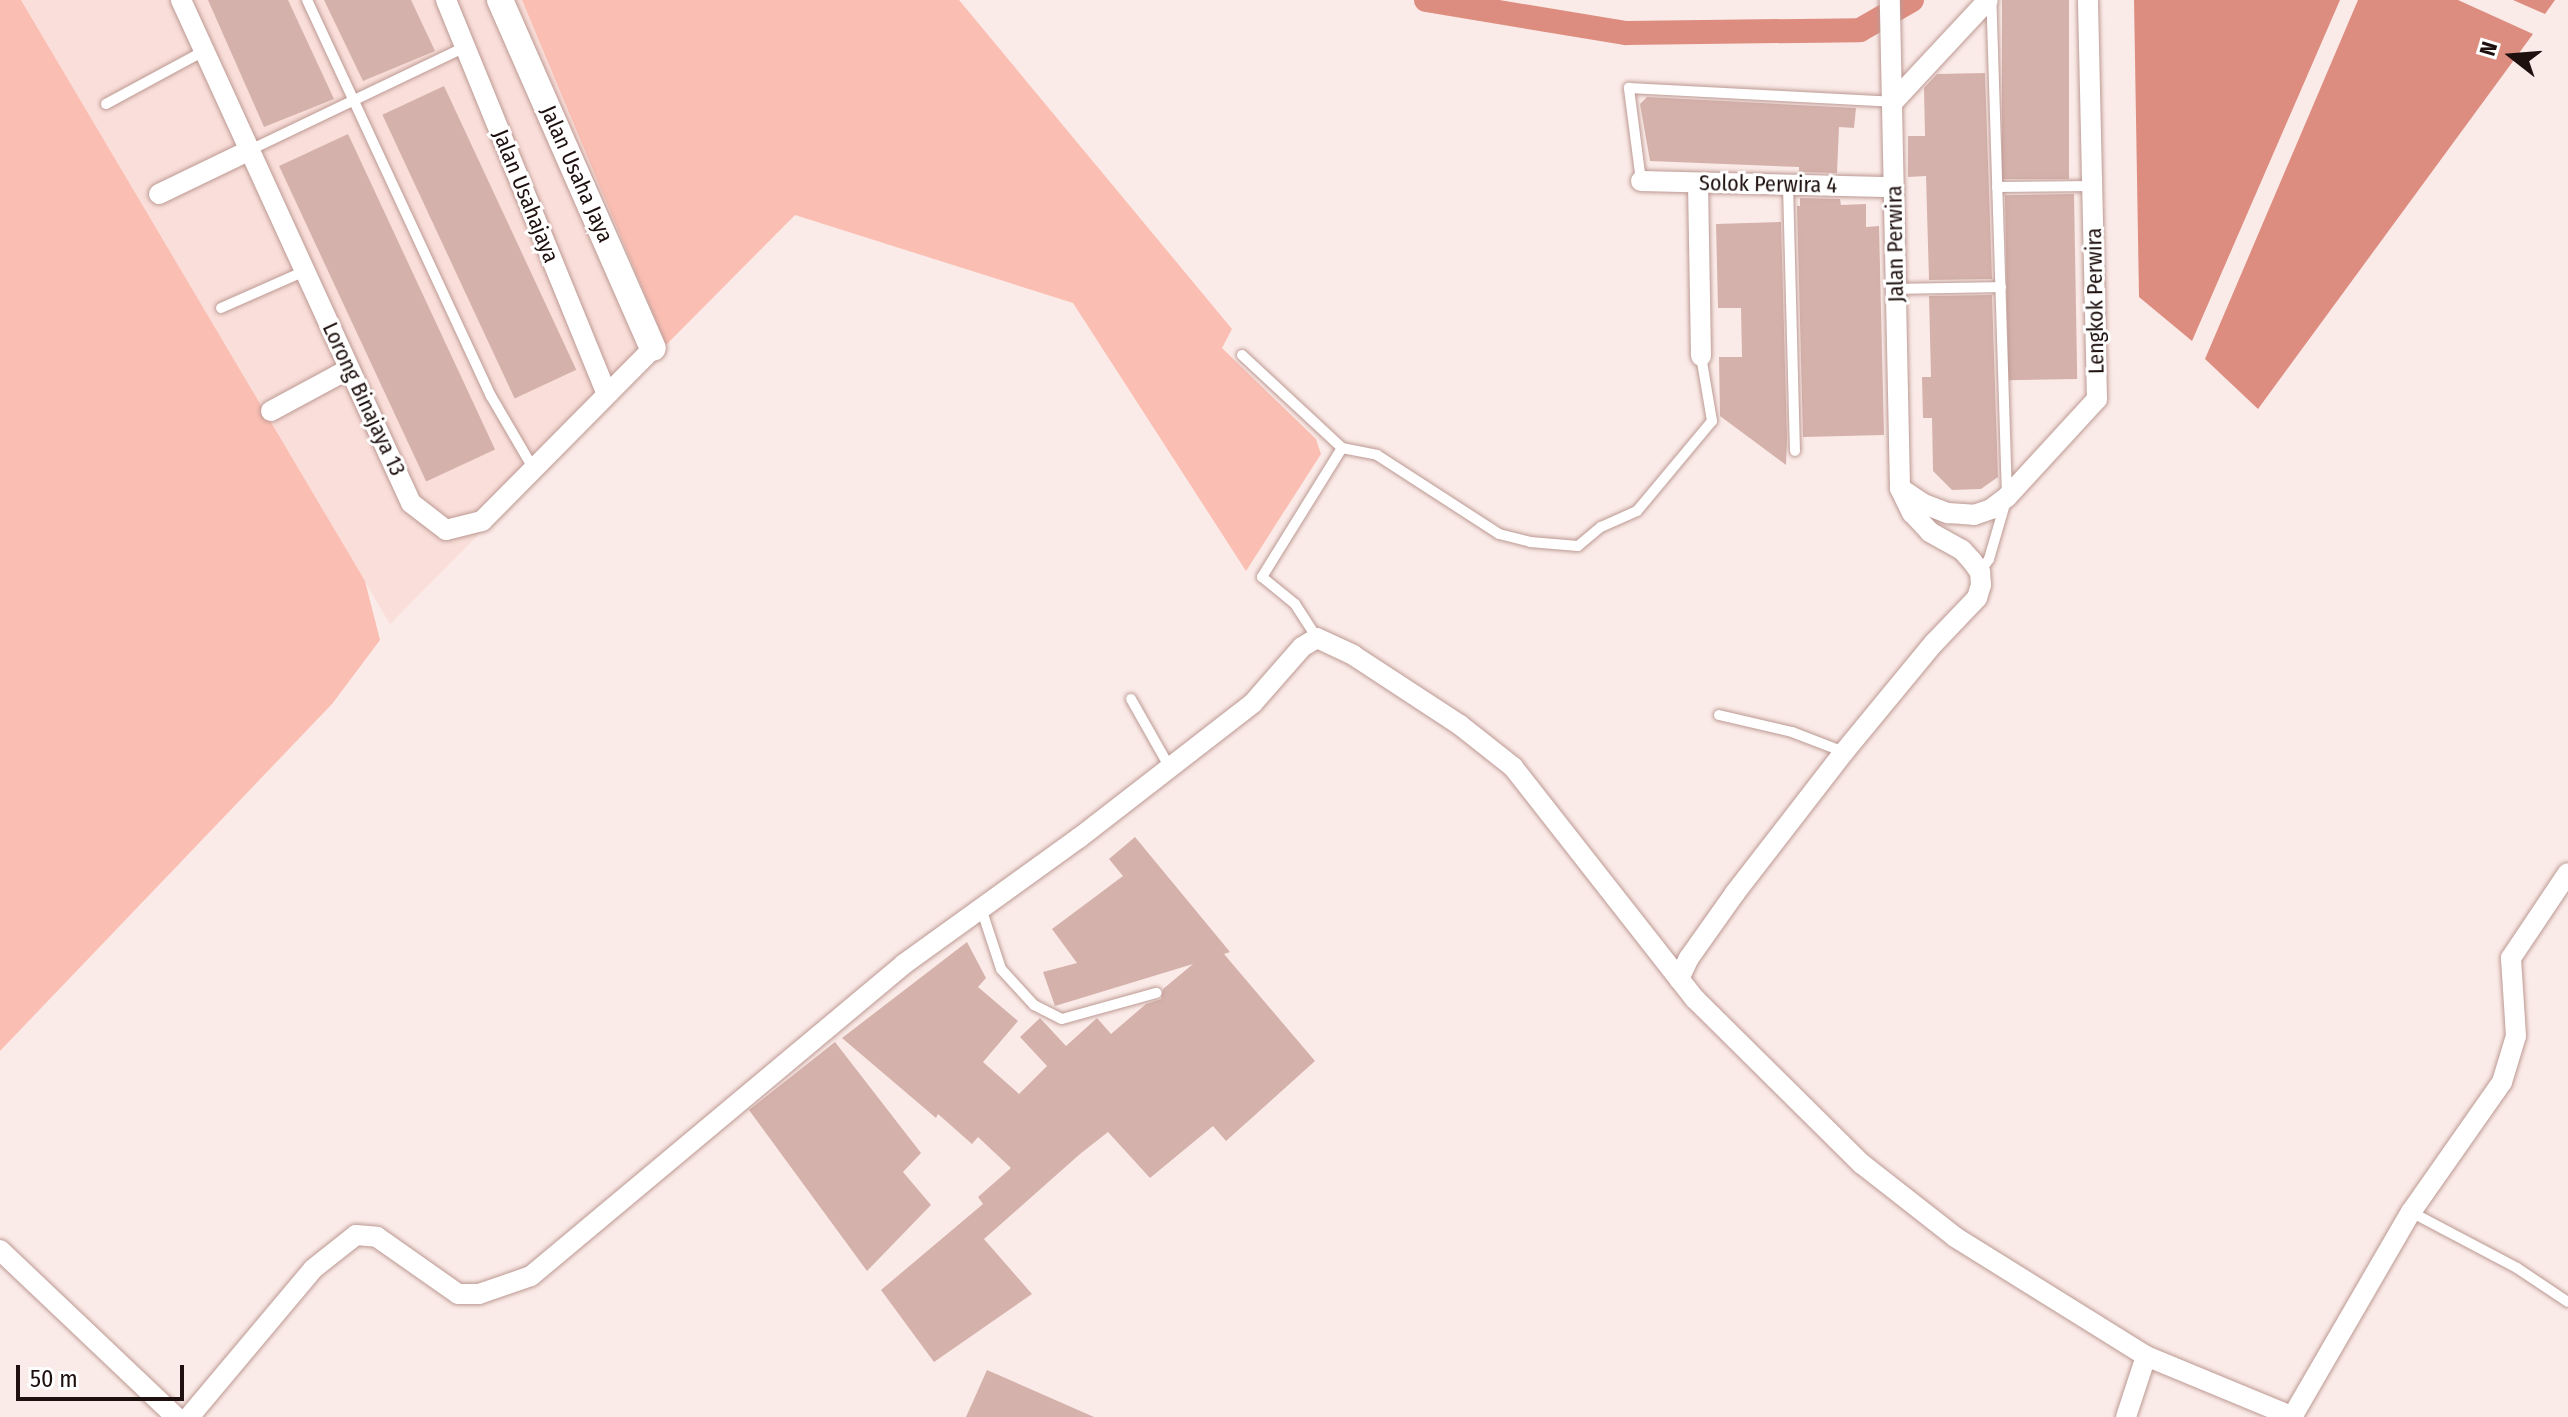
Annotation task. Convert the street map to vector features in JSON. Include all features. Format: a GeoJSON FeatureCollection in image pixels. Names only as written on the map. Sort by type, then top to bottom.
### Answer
{"type":"FeatureCollection","features":[{"type":"Feature","properties":{"kind":"street","name":"Lorong Binajaya 13"},"geometry":{"type":"LineString","coordinates":[[181,0],[411,503],[446,530],[482,521],[606,392],[653,348]]}},
{"type":"Feature","properties":{"kind":"street","name":"Jalan Usahajaya"},"geometry":{"type":"LineString","coordinates":[[446,0],[606,392]]}},
{"type":"Feature","properties":{"kind":"street","name":"Jalan Usaha Jaya"},"geometry":{"type":"LineString","coordinates":[[500,0],[653,348]]}},
{"type":"Feature","properties":{"kind":"street","name":"Jalan Perwira"},"geometry":{"type":"LineString","coordinates":[[1890,0],[1900,488]]}},
{"type":"Feature","properties":{"kind":"street"},"geometry":{"type":"LineString","coordinates":[[1893,102],[1990,0]]}},
{"type":"Feature","properties":{"kind":"street","name":"Lengkok Perwira"},"geometry":{"type":"LineString","coordinates":[[1900,488],[1924,504],[1948,513],[1974,515],[1991,509],[2007,497],[2097,399],[2088,0]]}},
{"type":"Feature","properties":{"kind":"street"},"geometry":{"type":"LineString","coordinates":[[159,194],[248,151]]}},
{"type":"Feature","properties":{"kind":"street","name":"Solok Perwira 4"},"geometry":{"type":"LineString","coordinates":[[1641,181],[1894,187]]}},
{"type":"Feature","properties":{"kind":"street"},"geometry":{"type":"LineString","coordinates":[[1698,183],[1701,356]]}},
{"type":"Feature","properties":{"kind":"street"},"geometry":{"type":"LineString","coordinates":[[271,411],[349,369]]}},
{"type":"Feature","properties":{"kind":"street"},"geometry":{"type":"LineString","coordinates":[[1679,979],[1707,931],[1844,752],[1934,643],[1977,598],[1980,572],[1962,550],[1930,532],[1912,513],[1900,488]]}},
{"type":"Feature","properties":{"kind":"street"},"geometry":{"type":"LineString","coordinates":[[189,1417],[313,1269],[356,1235],[377,1237],[458,1294],[479,1294],[531,1276],[904,964],[1253,703],[1302,647],[1317,638],[1353,655],[1447,716],[1513,767],[1679,979],[1718,1023],[1862,1164],[1955,1237],[2146,1356],[2293,1417],[2411,1212],[2502,1082],[2516,1036],[2511,958],[2568,873]]}},
{"type":"Feature","properties":{"kind":"street"},"geometry":{"type":"LineString","coordinates":[[0,1250],[176,1417]]}},
{"type":"Feature","properties":{"kind":"street"},"geometry":{"type":"LineString","coordinates":[[2126,1417],[2146,1356]]}},
{"type":"Feature","properties":{"kind":"lane"},"geometry":{"type":"LineString","coordinates":[[307,0],[491,396],[533,468]]}},
{"type":"Feature","properties":{"kind":"lane"},"geometry":{"type":"LineString","coordinates":[[1980,572],[1989,559],[2007,497],[1990,0]]}},
{"type":"Feature","properties":{"kind":"lane"},"geometry":{"type":"LineString","coordinates":[[248,151],[465,47]]}},
{"type":"Feature","properties":{"kind":"lane"},"geometry":{"type":"LineString","coordinates":[[106,104],[204,51]]}},
{"type":"Feature","properties":{"kind":"lane"},"geometry":{"type":"LineString","coordinates":[[1641,181],[1629,88],[1893,102]]}},
{"type":"Feature","properties":{"kind":"lane"},"geometry":{"type":"LineString","coordinates":[[1788,185],[1795,451]]}},
{"type":"Feature","properties":{"kind":"lane"},"geometry":{"type":"LineString","coordinates":[[1997,187],[2092,186]]}},
{"type":"Feature","properties":{"kind":"lane"},"geometry":{"type":"LineString","coordinates":[[221,308],[305,271]]}},
{"type":"Feature","properties":{"kind":"lane"},"geometry":{"type":"LineString","coordinates":[[1896,289],[2001,287]]}},
{"type":"Feature","properties":{"kind":"lane"},"geometry":{"type":"LineString","coordinates":[[1242,355],[1342,448],[1377,455],[1499,534],[1530,542],[1578,546],[1601,527],[1637,511],[1712,421],[1701,356]]}},
{"type":"Feature","properties":{"kind":"lane"},"geometry":{"type":"LineString","coordinates":[[1317,638],[1295,604],[1262,577],[1342,448]]}},
{"type":"Feature","properties":{"kind":"lane"},"geometry":{"type":"LineString","coordinates":[[1131,699],[1170,768]]}},
{"type":"Feature","properties":{"kind":"lane"},"geometry":{"type":"LineString","coordinates":[[1719,715],[1792,732],[1844,752]]}},
{"type":"Feature","properties":{"kind":"lane"},"geometry":{"type":"LineString","coordinates":[[981,908],[1001,969],[1034,1005],[1062,1019],[1156,993]]}},
{"type":"Feature","properties":{"kind":"lane"},"geometry":{"type":"LineString","coordinates":[[2411,1212],[2517,1268],[2568,1302]]}},
{"type":"Feature","properties":{"kind":"shaded area"},"geometry":{"type":"Polygon","coordinates":[[[0,0],[21,0],[365,581],[380,640],[332,704],[0,1051],[0,0]]]}},
{"type":"Feature","properties":{"kind":"shaded area"},"geometry":{"type":"Polygon","coordinates":[[[21,0],[522,0],[666,345],[390,624],[21,0]]]}},
{"type":"Feature","properties":{"kind":"shaded area"},"geometry":{"type":"Polygon","coordinates":[[[522,0],[959,0],[1232,329],[1222,348],[1316,439],[1321,454],[1246,571],[1073,303],[795,215],[666,345],[522,0]]]}},
{"type":"Feature","properties":{"kind":"shaded area"},"geometry":{"type":"Polygon","coordinates":[[[2134,0],[2340,0],[2192,341],[2139,297],[2134,0]]]}},
{"type":"Feature","properties":{"kind":"shaded area"},"geometry":{"type":"Polygon","coordinates":[[[2358,0],[2458,0],[2533,34],[2258,409],[2205,359],[2358,0]]]}},
{"type":"Feature","properties":{"kind":"shaded area"},"geometry":{"type":"Polygon","coordinates":[[[2513,0],[2555,0],[2545,14],[2513,0]]]}},
{"type":"Feature","properties":{"kind":"building"},"geometry":{"type":"Polygon","coordinates":[[[208,0],[288,0],[334,99],[264,127],[208,0]]]}},
{"type":"Feature","properties":{"kind":"building"},"geometry":{"type":"Polygon","coordinates":[[[324,0],[411,0],[435,51],[363,81],[324,0]]]}},
{"type":"Feature","properties":{"kind":"building"},"geometry":{"type":"Polygon","coordinates":[[[2002,0],[2069,0],[2069,179],[2002,179],[2002,0]]]}},
{"type":"Feature","properties":{"kind":"building"},"geometry":{"type":"Polygon","coordinates":[[[1985,73],[1992,279],[1929,280],[1926,176],[1908,177],[1908,136],[1925,136],[1924,88],[1937,74],[1985,73]]]}},
{"type":"Feature","properties":{"kind":"building"},"geometry":{"type":"Polygon","coordinates":[[[444,86],[576,370],[515,398],[382,115],[444,86]]]}},
{"type":"Feature","properties":{"kind":"building"},"geometry":{"type":"Polygon","coordinates":[[[1647,97],[1856,108],[1854,128],[1839,127],[1837,173],[1799,172],[1799,167],[1650,161],[1640,104],[1647,97]]]}},
{"type":"Feature","properties":{"kind":"building"},"geometry":{"type":"Polygon","coordinates":[[[348,134],[495,449],[426,482],[279,166],[348,134]]]}},
{"type":"Feature","properties":{"kind":"building"},"geometry":{"type":"Polygon","coordinates":[[[2074,194],[2077,379],[2008,380],[2005,195],[2074,194]]]}},
{"type":"Feature","properties":{"kind":"building"},"geometry":{"type":"Polygon","coordinates":[[[1800,198],[1840,199],[1841,205],[1866,204],[1866,227],[1879,226],[1884,435],[1803,437],[1797,206],[1800,206],[1800,198]]]}},
{"type":"Feature","properties":{"kind":"building"},"geometry":{"type":"Polygon","coordinates":[[[1781,222],[1786,465],[1720,416],[1719,357],[1742,357],[1741,308],[1718,308],[1716,224],[1781,222]]]}},
{"type":"Feature","properties":{"kind":"building"},"geometry":{"type":"Polygon","coordinates":[[[1992,295],[1998,477],[1981,489],[1952,490],[1933,471],[1932,418],[1923,418],[1922,377],[1931,377],[1929,296],[1992,295]]]}},
{"type":"Feature","properties":{"kind":"building"},"geometry":{"type":"Polygon","coordinates":[[[1135,837],[1230,952],[1224,954],[1315,1061],[1226,1141],[1213,1126],[1150,1178],[1108,1132],[1080,1154],[984,1239],[1032,1294],[934,1362],[881,1290],[983,1204],[978,1197],[1011,1168],[978,1137],[972,1144],[938,1114],[936,1118],[842,1038],[967,942],[986,978],[978,987],[1018,1021],[983,1062],[1019,1094],[1047,1066],[1020,1037],[1040,1018],[1066,1046],[1097,1018],[1111,1034],[1146,1004],[1161,999],[1163,989],[1193,964],[1055,1006],[1043,972],[1077,963],[1052,929],[1123,876],[1109,859],[1135,837]]]}},
{"type":"Feature","properties":{"kind":"building"},"geometry":{"type":"Polygon","coordinates":[[[835,1042],[921,1153],[903,1172],[931,1205],[867,1271],[749,1110],[835,1042]]]}},
{"type":"Feature","properties":{"kind":"building"},"geometry":{"type":"Polygon","coordinates":[[[987,1370],[1094,1417],[966,1417],[987,1370]]]}},
{"type":"Feature","properties":{"kind":"waterway"},"geometry":{"type":"LineString","coordinates":[[1426,0],[1626,33],[1860,30],[1912,0]]}}]}
